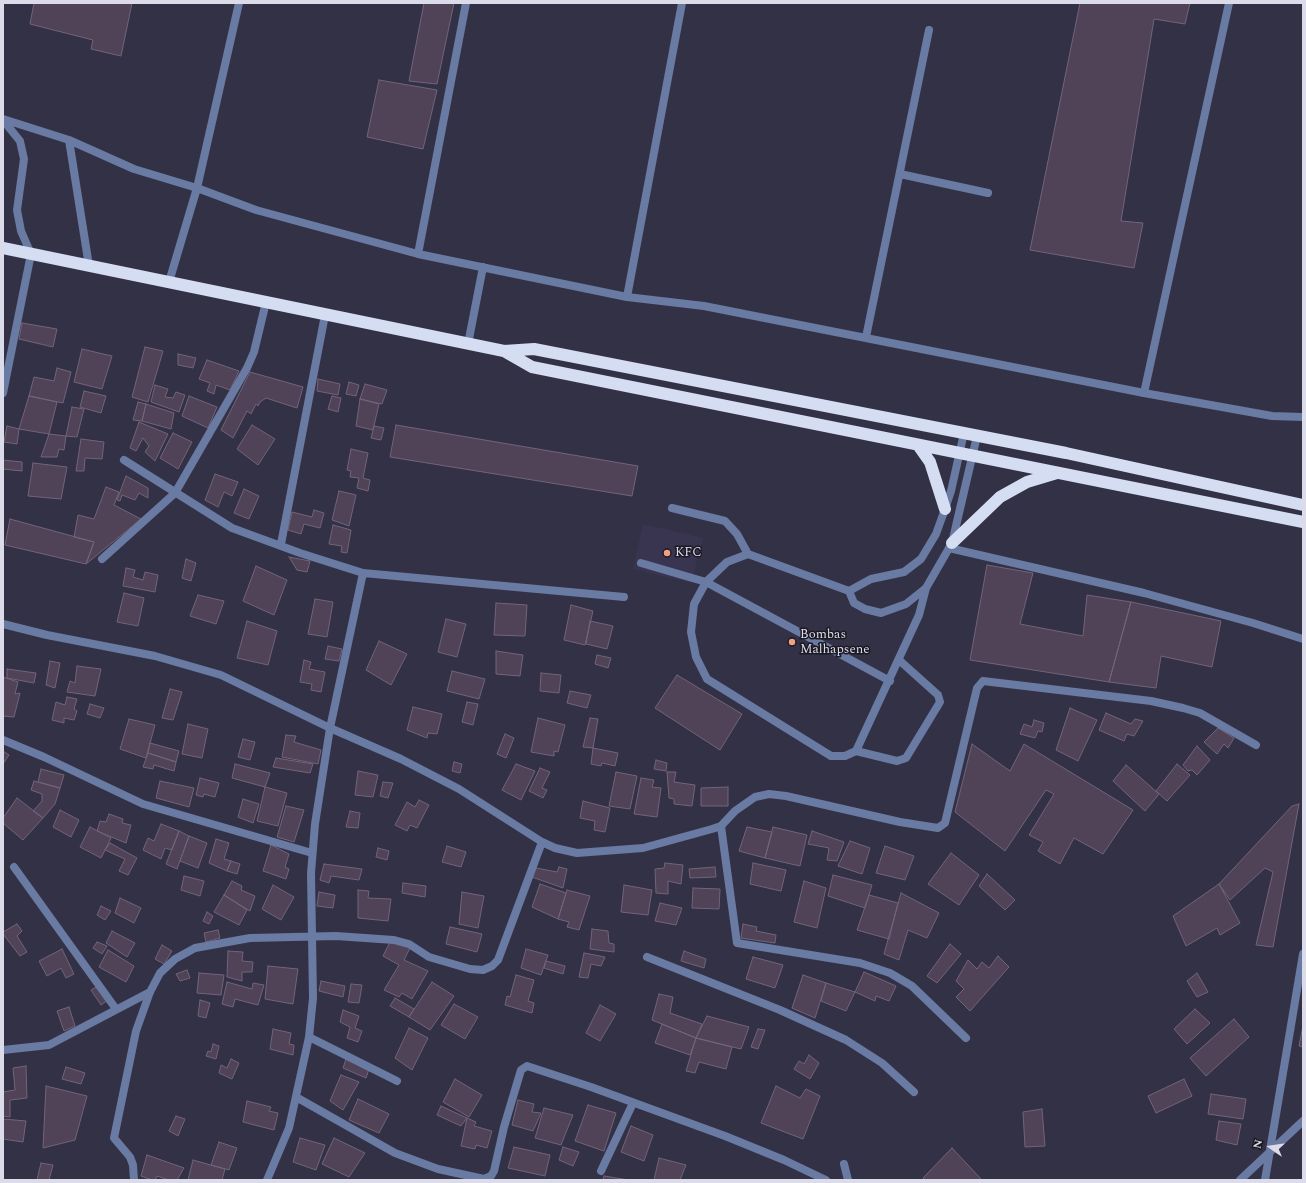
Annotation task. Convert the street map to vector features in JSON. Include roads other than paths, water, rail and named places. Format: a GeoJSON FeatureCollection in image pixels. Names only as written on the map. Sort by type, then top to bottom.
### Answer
{"type":"FeatureCollection","features":[{"type":"Feature","properties":{"kind":"highway"},"geometry":{"type":"LineString","coordinates":[[3,248],[504,351],[534,349],[964,433],[1160,473],[1303,505]]}},
{"type":"Feature","properties":{"kind":"highway"},"geometry":{"type":"LineString","coordinates":[[504,351],[532,367],[973,457],[1058,472],[1303,522]]}},
{"type":"Feature","properties":{"kind":"highway"},"geometry":{"type":"LineString","coordinates":[[918,445],[930,462],[945,509]]}},
{"type":"Feature","properties":{"kind":"highway"},"geometry":{"type":"LineString","coordinates":[[951,545],[1000,497],[1028,482],[1058,472]]}},
{"type":"Feature","properties":{"kind":"street"},"geometry":{"type":"LineString","coordinates":[[169,282],[197,188],[239,3]]}},
{"type":"Feature","properties":{"kind":"street"},"geometry":{"type":"LineString","coordinates":[[418,254],[466,3]]}},
{"type":"Feature","properties":{"kind":"street"},"geometry":{"type":"LineString","coordinates":[[626,297],[682,3]]}},
{"type":"Feature","properties":{"kind":"street"},"geometry":{"type":"LineString","coordinates":[[1144,393],[1229,3]]}},
{"type":"Feature","properties":{"kind":"street"},"geometry":{"type":"LineString","coordinates":[[866,337],[929,30]]}},
{"type":"Feature","properties":{"kind":"street"},"geometry":{"type":"LineString","coordinates":[[3,120],[69,140],[134,169],[197,188],[256,210],[418,254],[626,297],[704,306],[1144,393],[1272,416],[1303,417]]}},
{"type":"Feature","properties":{"kind":"street"},"geometry":{"type":"LineString","coordinates":[[3,120],[20,141],[24,159],[18,210],[21,231],[31,254],[3,393]]}},
{"type":"Feature","properties":{"kind":"street"},"geometry":{"type":"LineString","coordinates":[[69,140],[89,266]]}},
{"type":"Feature","properties":{"kind":"street"},"geometry":{"type":"LineString","coordinates":[[900,174],[988,193]]}},
{"type":"Feature","properties":{"kind":"street"},"geometry":{"type":"LineString","coordinates":[[468,344],[483,267]]}},
{"type":"Feature","properties":{"kind":"street"},"geometry":{"type":"LineString","coordinates":[[102,559],[175,493],[247,368],[254,352],[266,302]]}},
{"type":"Feature","properties":{"kind":"street"},"geometry":{"type":"LineString","coordinates":[[281,544],[325,315]]}},
{"type":"Feature","properties":{"kind":"street"},"geometry":{"type":"LineString","coordinates":[[849,591],[871,579],[904,572],[920,559],[936,534],[945,509],[964,433]]}},
{"type":"Feature","properties":{"kind":"street"},"geometry":{"type":"LineString","coordinates":[[856,751],[890,681],[919,614],[926,588],[951,545],[977,436]]}},
{"type":"Feature","properties":{"kind":"street"},"geometry":{"type":"LineString","coordinates":[[124,460],[232,528],[281,544],[300,553],[363,572],[624,597]]}},
{"type":"Feature","properties":{"kind":"street"},"geometry":{"type":"LineString","coordinates":[[672,508],[725,521],[737,534],[748,554]]}},
{"type":"Feature","properties":{"kind":"street"},"geometry":{"type":"LineString","coordinates":[[951,545],[1253,622],[1303,639]]}},
{"type":"Feature","properties":{"kind":"street"},"geometry":{"type":"LineString","coordinates":[[899,660],[938,695],[940,702],[906,758],[897,761],[856,751],[845,756],[831,756],[707,679],[696,658],[691,632],[694,604],[706,582],[727,562],[748,554],[849,591],[854,603],[865,609],[881,613],[906,604],[926,588]]}},
{"type":"Feature","properties":{"kind":"street"},"geometry":{"type":"LineString","coordinates":[[641,563],[706,582],[890,681]]}},
{"type":"Feature","properties":{"kind":"street"},"geometry":{"type":"LineString","coordinates":[[267,1180],[288,1128],[309,1037],[313,998],[311,937],[312,854],[330,728],[363,572]]}},
{"type":"Feature","properties":{"kind":"street"},"geometry":{"type":"LineString","coordinates":[[3,624],[47,636],[155,656],[221,675],[330,728],[402,759],[460,789],[542,842],[555,848],[577,853],[642,848],[721,826],[735,811],[755,797],[769,794],[786,796],[938,828],[945,823],[977,688],[983,681],[1151,701],[1183,708],[1200,713],[1256,745]]}},
{"type":"Feature","properties":{"kind":"street"},"geometry":{"type":"LineString","coordinates":[[3,740],[44,757],[143,804],[312,854]]}},
{"type":"Feature","properties":{"kind":"street"},"geometry":{"type":"LineString","coordinates":[[721,826],[737,943],[860,962],[890,973],[912,986],[966,1038]]}},
{"type":"Feature","properties":{"kind":"street"},"geometry":{"type":"LineString","coordinates":[[134,1180],[134,1165],[130,1157],[114,1138],[136,1031],[150,992],[160,973],[176,959],[195,948],[250,938],[363,937],[394,940],[409,944],[429,957],[470,969],[483,970],[492,966],[498,960],[542,842]]}},
{"type":"Feature","properties":{"kind":"street"},"geometry":{"type":"LineString","coordinates":[[14,868],[116,1009]]}},
{"type":"Feature","properties":{"kind":"street"},"geometry":{"type":"LineString","coordinates":[[1265,1180],[1303,954]]}},
{"type":"Feature","properties":{"kind":"street"},"geometry":{"type":"LineString","coordinates":[[647,957],[780,1010],[846,1040],[882,1063],[914,1092]]}},
{"type":"Feature","properties":{"kind":"street"},"geometry":{"type":"LineString","coordinates":[[3,1050],[49,1045],[150,992]]}},
{"type":"Feature","properties":{"kind":"street"},"geometry":{"type":"LineString","coordinates":[[309,1037],[397,1081]]}},
{"type":"Feature","properties":{"kind":"street"},"geometry":{"type":"LineString","coordinates":[[296,1097],[395,1153],[438,1169],[484,1179],[491,1176],[494,1170],[520,1070],[531,1067],[725,1136],[784,1160],[826,1180]]}},
{"type":"Feature","properties":{"kind":"street"},"geometry":{"type":"LineString","coordinates":[[601,1171],[633,1104]]}},
{"type":"Feature","properties":{"kind":"street"},"geometry":{"type":"LineString","coordinates":[[1240,1180],[1303,1121]]}},
{"type":"Feature","properties":{"kind":"street"},"geometry":{"type":"LineString","coordinates":[[844,1164],[848,1180]]}},
{"type":"Feature","properties":{"kind":"place","name":"KFC"},"geometry":{"type":"Point","coordinates":[667,553]}},
{"type":"Feature","properties":{"kind":"place","name":"Bombas Malhapsene"},"geometry":{"type":"Point","coordinates":[792,642]}}]}
